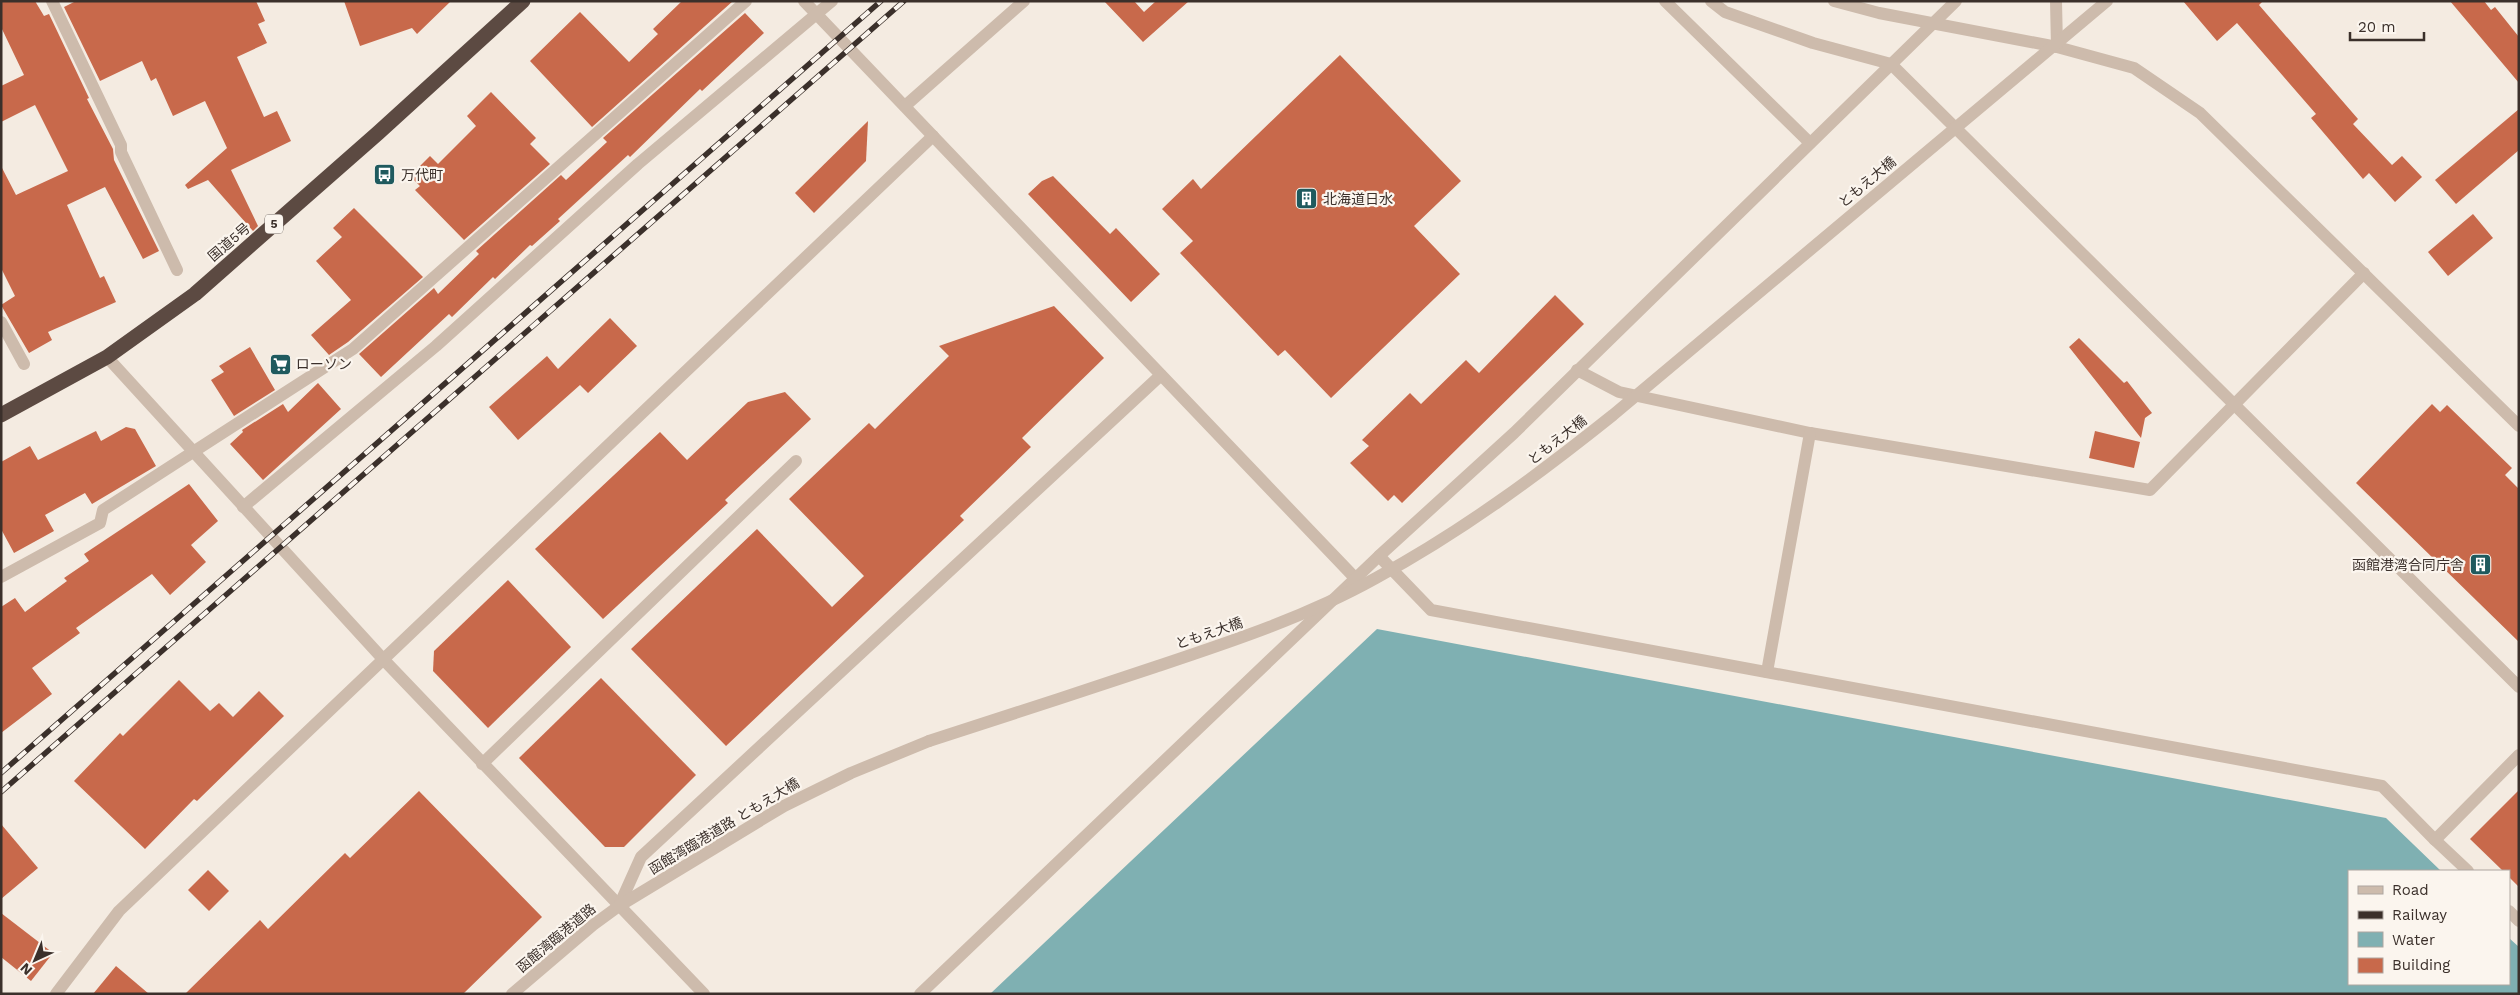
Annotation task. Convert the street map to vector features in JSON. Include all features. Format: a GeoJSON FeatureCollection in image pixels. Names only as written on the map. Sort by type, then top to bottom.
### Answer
{"type":"FeatureCollection","features":[{"type":"Feature","properties":{"kind":"highway","name":"国道5号"},"geometry":{"type":"LineString","coordinates":[[1,415],[107,357],[195,294],[463,57],[523,1]]}},
{"type":"Feature","properties":{"kind":"street"},"geometry":{"type":"LineString","coordinates":[[52,1],[121,145],[121,152],[177,270]]}},
{"type":"Feature","properties":{"kind":"street"},"geometry":{"type":"LineString","coordinates":[[1,577],[100,523],[103,510],[353,349],[746,1]]}},
{"type":"Feature","properties":{"kind":"street"},"geometry":{"type":"LineString","coordinates":[[804,1],[1356,578]]}},
{"type":"Feature","properties":{"kind":"street"},"geometry":{"type":"LineString","coordinates":[[243,507],[436,346],[638,164],[832,1]]}},
{"type":"Feature","properties":{"kind":"street"},"geometry":{"type":"LineString","coordinates":[[905,106],[1024,1]]}},
{"type":"Feature","properties":{"kind":"street"},"geometry":{"type":"LineString","coordinates":[[1665,1],[1810,144]]}},
{"type":"Feature","properties":{"kind":"street"},"geometry":{"type":"LineString","coordinates":[[1711,1],[1725,12],[1813,43],[1891,64],[2519,687]]}},
{"type":"Feature","properties":{"kind":"street"},"geometry":{"type":"LineString","coordinates":[[1834,1],[1879,14],[1935,22],[2057,47],[2134,68],[2200,113],[2519,426]]}},
{"type":"Feature","properties":{"kind":"street"},"geometry":{"type":"LineString","coordinates":[[920,994],[1378,556],[1514,433],[1956,1]]}},
{"type":"Feature","properties":{"kind":"street"},"geometry":{"type":"LineString","coordinates":[[2056,1],[2057,47]]}},
{"type":"Feature","properties":{"kind":"street","name":"ともえ大橋"},"geometry":{"type":"LineString","coordinates":[[929,741],[1242,638],[1314,608],[1375,579],[1444,538],[1544,470],[1613,415],[2107,1]]}},
{"type":"Feature","properties":{"kind":"street"},"geometry":{"type":"LineString","coordinates":[[56,994],[119,911],[933,136]]}},
{"type":"Feature","properties":{"kind":"street"},"geometry":{"type":"LineString","coordinates":[[1577,370],[1619,392],[1810,433],[2150,490],[2364,273]]}},
{"type":"Feature","properties":{"kind":"street"},"geometry":{"type":"LineString","coordinates":[[1,322],[24,364]]}},
{"type":"Feature","properties":{"kind":"street"},"geometry":{"type":"LineString","coordinates":[[107,357],[383,659],[704,994]]}},
{"type":"Feature","properties":{"kind":"street"},"geometry":{"type":"LineString","coordinates":[[619,906],[641,857],[1161,375]]}},
{"type":"Feature","properties":{"kind":"street"},"geometry":{"type":"LineString","coordinates":[[1767,672],[1810,433]]}},
{"type":"Feature","properties":{"kind":"street"},"geometry":{"type":"LineString","coordinates":[[482,764],[796,461]]}},
{"type":"Feature","properties":{"kind":"street"},"geometry":{"type":"LineString","coordinates":[[1378,556],[1430,610],[2382,786],[2467,870]]}},
{"type":"Feature","properties":{"kind":"street","name":"函館湾臨港道路 ともえ大橋"},"geometry":{"type":"LineString","coordinates":[[619,906],[784,806],[851,773],[929,741]]}},
{"type":"Feature","properties":{"kind":"street"},"geometry":{"type":"LineString","coordinates":[[2436,840],[2519,756]]}},
{"type":"Feature","properties":{"kind":"street","name":"函館湾臨港道路"},"geometry":{"type":"LineString","coordinates":[[512,994],[593,925],[619,906]]}},
{"type":"Feature","properties":{"kind":"street"},"geometry":{"type":"LineString","coordinates":[[2510,912],[2519,921]]}},
{"type":"Feature","properties":{"kind":"water"},"geometry":{"type":"Polygon","coordinates":[[[1377,629],[2386,818],[2440,870],[2348,870],[2348,985],[2510,985],[2510,939],[2519,947],[2519,994],[990,994],[1377,629]]]}},
{"type":"Feature","properties":{"kind":"building"},"geometry":{"type":"Polygon","coordinates":[[[1,1],[35,1],[44,16],[49,14],[89,98],[87,99],[113,149],[114,160],[159,251],[143,259],[105,187],[67,205],[100,278],[104,276],[116,302],[48,332],[52,340],[29,353],[1,305],[15,296],[1,268],[1,166],[16,195],[68,171],[35,105],[1,122],[1,86],[24,75],[1,27],[1,1]]]}},
{"type":"Feature","properties":{"kind":"building"},"geometry":{"type":"Polygon","coordinates":[[[76,1],[256,1],[265,21],[258,24],[267,43],[237,57],[264,117],[277,111],[291,141],[231,170],[258,226],[253,231],[208,180],[188,189],[185,185],[227,148],[205,101],[173,116],[156,78],[151,81],[142,61],[100,81],[64,7],[76,1]]]}},
{"type":"Feature","properties":{"kind":"building"},"geometry":{"type":"Polygon","coordinates":[[[344,1],[451,1],[417,34],[412,28],[360,46],[344,1]]]}},
{"type":"Feature","properties":{"kind":"building"},"geometry":{"type":"Polygon","coordinates":[[[682,1],[733,1],[592,127],[530,61],[580,12],[629,62],[658,34],[653,29],[682,1]]]}},
{"type":"Feature","properties":{"kind":"building"},"geometry":{"type":"Polygon","coordinates":[[[1104,1],[1134,1],[1144,12],[1156,1],[1189,1],[1143,42],[1104,1]]]}},
{"type":"Feature","properties":{"kind":"building"},"geometry":{"type":"Polygon","coordinates":[[[2183,1],[2263,1],[2259,5],[2358,119],[2353,124],[2392,165],[2402,156],[2422,177],[2395,202],[2369,173],[2363,179],[2311,118],[2316,114],[2237,23],[2217,41],[2183,1]]]}},
{"type":"Feature","properties":{"kind":"building"},"geometry":{"type":"Polygon","coordinates":[[[2450,1],[2484,1],[2491,10],[2495,7],[2519,37],[2519,83],[2450,1]]]}},
{"type":"Feature","properties":{"kind":"building"},"geometry":{"type":"Polygon","coordinates":[[[745,13],[764,33],[702,91],[700,89],[630,157],[628,155],[558,219],[560,221],[532,246],[530,245],[495,279],[493,277],[452,317],[449,314],[381,377],[359,354],[434,288],[438,294],[479,254],[476,251],[561,175],[566,180],[607,142],[603,138],[745,13]]]}},
{"type":"Feature","properties":{"kind":"building","name":"北海道日水"},"geometry":{"type":"Polygon","coordinates":[[[1340,55],[1461,181],[1414,226],[1460,274],[1331,398],[1285,350],[1278,356],[1180,253],[1193,241],[1162,209],[1193,179],[1201,189],[1340,55]]]}},
{"type":"Feature","properties":{"kind":"building"},"geometry":{"type":"Polygon","coordinates":[[[491,92],[536,138],[530,144],[550,164],[464,240],[415,190],[420,186],[410,176],[430,156],[438,164],[476,126],[467,116],[491,92]]]}},
{"type":"Feature","properties":{"kind":"building"},"geometry":{"type":"Polygon","coordinates":[[[2519,109],[2519,150],[2456,204],[2435,180],[2519,109]]]}},
{"type":"Feature","properties":{"kind":"building"},"geometry":{"type":"Polygon","coordinates":[[[868,121],[866,161],[814,213],[795,193],[868,121]]]}},
{"type":"Feature","properties":{"kind":"building"},"geometry":{"type":"Polygon","coordinates":[[[1053,176],[1110,234],[1116,228],[1160,274],[1131,302],[1028,194],[1042,181],[1053,176]]]}},
{"type":"Feature","properties":{"kind":"building"},"geometry":{"type":"Polygon","coordinates":[[[354,208],[423,277],[348,342],[329,355],[311,335],[351,300],[316,261],[342,237],[333,228],[354,208]]]}},
{"type":"Feature","properties":{"kind":"building"},"geometry":{"type":"Polygon","coordinates":[[[2473,214],[2493,238],[2448,276],[2428,252],[2473,214]]]}},
{"type":"Feature","properties":{"kind":"building"},"geometry":{"type":"Polygon","coordinates":[[[1555,295],[1584,324],[1402,503],[1394,495],[1388,501],[1350,463],[1369,446],[1362,440],[1410,393],[1421,404],[1466,360],[1479,373],[1555,295]]]}},
{"type":"Feature","properties":{"kind":"building"},"geometry":{"type":"Polygon","coordinates":[[[1054,306],[1104,358],[1022,438],[1031,447],[960,516],[964,520],[726,746],[631,649],[757,529],[832,607],[864,576],[789,499],[869,423],[875,429],[949,356],[939,346],[1054,306]]]}},
{"type":"Feature","properties":{"kind":"building"},"geometry":{"type":"Polygon","coordinates":[[[610,318],[637,346],[588,393],[580,385],[518,440],[489,407],[547,356],[558,369],[610,318]]]}},
{"type":"Feature","properties":{"kind":"building"},"geometry":{"type":"Polygon","coordinates":[[[2079,338],[2124,383],[2127,381],[2152,413],[2145,418],[2141,438],[2069,347],[2079,338]]]}},
{"type":"Feature","properties":{"kind":"building"},"geometry":{"type":"Polygon","coordinates":[[[250,347],[275,390],[234,416],[211,380],[224,372],[219,366],[250,347]]]}},
{"type":"Feature","properties":{"kind":"building"},"geometry":{"type":"Polygon","coordinates":[[[318,383],[341,409],[263,480],[230,444],[243,432],[242,430],[283,404],[288,412],[318,383]]]}},
{"type":"Feature","properties":{"kind":"building"},"geometry":{"type":"Polygon","coordinates":[[[785,392],[811,419],[725,500],[728,503],[603,619],[535,549],[660,432],[687,460],[748,402],[785,392]]]}},
{"type":"Feature","properties":{"kind":"building","name":"函館港湾合同庁舎"},"geometry":{"type":"Polygon","coordinates":[[[2432,404],[2440,412],[2447,405],[2512,468],[2505,475],[2519,489],[2519,642],[2356,483],[2432,404]]]}},
{"type":"Feature","properties":{"kind":"building"},"geometry":{"type":"Polygon","coordinates":[[[126,427],[135,429],[156,466],[92,504],[85,493],[45,515],[54,531],[14,553],[1,529],[1,462],[30,446],[38,460],[96,431],[101,441],[126,427]]]}},
{"type":"Feature","properties":{"kind":"building"},"geometry":{"type":"Polygon","coordinates":[[[2095,431],[2140,442],[2134,468],[2089,458],[2095,431]]]}},
{"type":"Feature","properties":{"kind":"building"},"geometry":{"type":"Polygon","coordinates":[[[189,484],[218,521],[191,545],[206,562],[170,595],[152,574],[76,628],[80,633],[32,668],[52,694],[1,733],[1,607],[15,598],[25,612],[67,581],[64,578],[89,561],[84,554],[189,484]]]}},
{"type":"Feature","properties":{"kind":"building"},"geometry":{"type":"Polygon","coordinates":[[[508,580],[571,647],[488,728],[433,671],[434,651],[508,580]]]}},
{"type":"Feature","properties":{"kind":"building"},"geometry":{"type":"Polygon","coordinates":[[[601,678],[696,775],[624,847],[605,847],[519,758],[601,678]]]}},
{"type":"Feature","properties":{"kind":"building"},"geometry":{"type":"Polygon","coordinates":[[[179,680],[210,711],[219,703],[233,717],[259,691],[284,716],[197,801],[194,799],[145,849],[74,781],[120,733],[123,736],[179,680]]]}},
{"type":"Feature","properties":{"kind":"building"},"geometry":{"type":"Polygon","coordinates":[[[2519,790],[2519,887],[2510,878],[2510,870],[2502,870],[2470,839],[2519,790]]]}},
{"type":"Feature","properties":{"kind":"building"},"geometry":{"type":"Polygon","coordinates":[[[419,791],[542,917],[463,994],[185,994],[260,920],[268,929],[345,853],[350,858],[419,791]]]}},
{"type":"Feature","properties":{"kind":"building"},"geometry":{"type":"Polygon","coordinates":[[[1,824],[38,868],[1,899],[1,824]]]}},
{"type":"Feature","properties":{"kind":"building"},"geometry":{"type":"Polygon","coordinates":[[[208,870],[229,891],[209,911],[188,890],[208,870]]]}},
{"type":"Feature","properties":{"kind":"building"},"geometry":{"type":"Polygon","coordinates":[[[1,913],[53,953],[31,981],[1,957],[1,913]]]}},
{"type":"Feature","properties":{"kind":"building"},"geometry":{"type":"Polygon","coordinates":[[[116,966],[149,994],[93,994],[116,966]]]}},
{"type":"Feature","properties":{"kind":"railway"},"geometry":{"type":"LineString","coordinates":[[1,773],[881,1]]}},
{"type":"Feature","properties":{"kind":"railway"},"geometry":{"type":"LineString","coordinates":[[1,792],[904,1]]}},
{"type":"Feature","properties":{"kind":"place","name":"万代町"},"geometry":{"type":"Point","coordinates":[385,175]}},
{"type":"Feature","properties":{"kind":"place","name":"北海道日水"},"geometry":{"type":"Point","coordinates":[1307,199]}},
{"type":"Feature","properties":{"kind":"place","name":"ローソン"},"geometry":{"type":"Point","coordinates":[280,364]}},
{"type":"Feature","properties":{"kind":"place","name":"函館港湾合同庁舎"},"geometry":{"type":"Point","coordinates":[2480,565]}}]}
